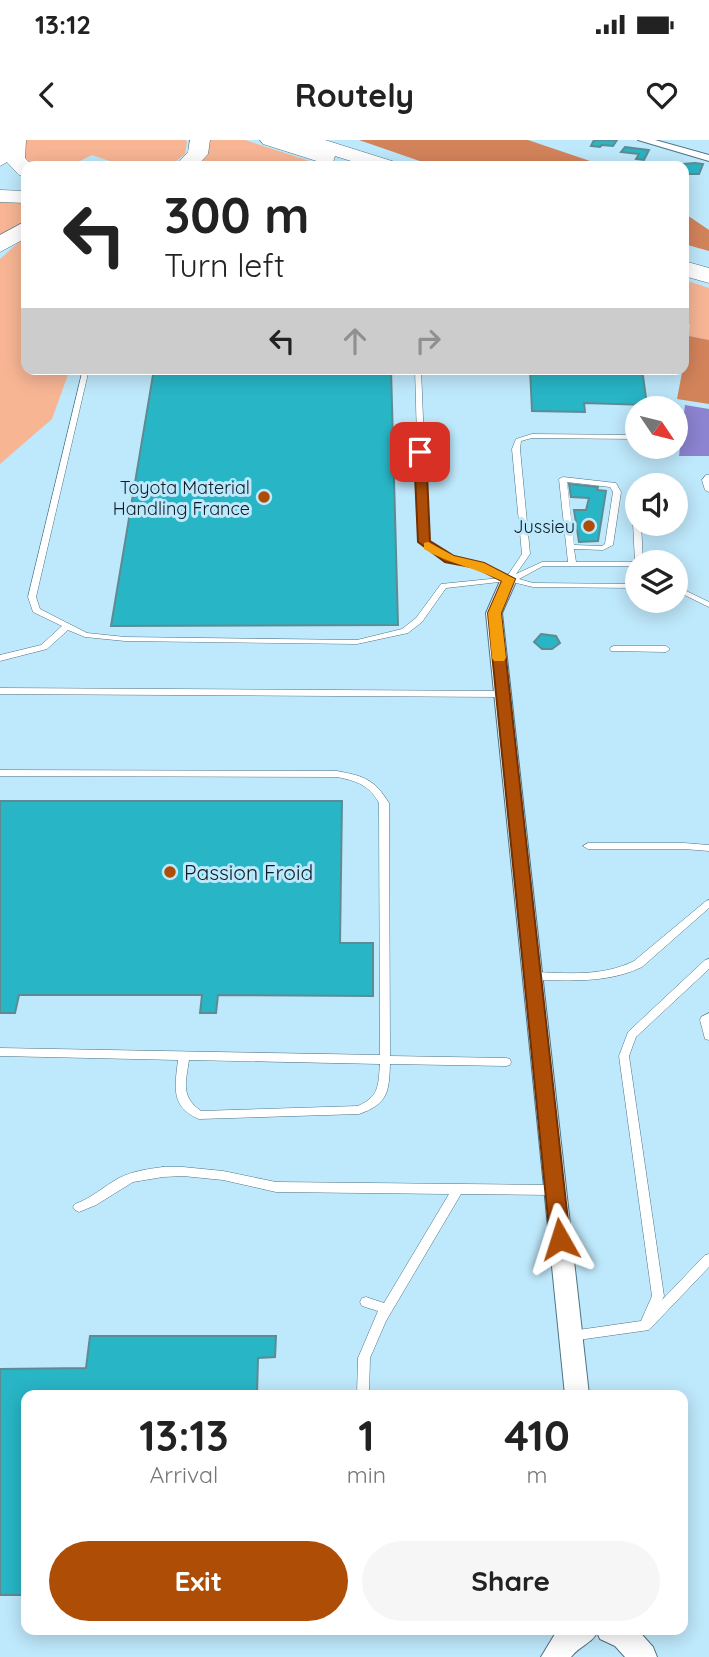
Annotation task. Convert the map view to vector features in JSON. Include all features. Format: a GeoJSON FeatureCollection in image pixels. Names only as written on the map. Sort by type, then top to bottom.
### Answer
{"type":"FeatureCollection","features":[{"type":"Feature","properties":{"kind":"highway"},"geometry":{"type":"LineString","coordinates":[[16,140],[14,159],[21,166]]}},
{"type":"Feature","properties":{"kind":"highway"},"geometry":{"type":"LineString","coordinates":[[190,161],[198,154],[200,140]]}},
{"type":"Feature","properties":{"kind":"highway"},"geometry":{"type":"LineString","coordinates":[[270,140],[337,161]]}},
{"type":"Feature","properties":{"kind":"highway"},"geometry":{"type":"LineString","coordinates":[[304,140],[370,161]]}},
{"type":"Feature","properties":{"kind":"highway"},"geometry":{"type":"LineString","coordinates":[[332,140],[370,155],[378,161]]}},
{"type":"Feature","properties":{"kind":"highway"},"geometry":{"type":"LineString","coordinates":[[0,196],[21,197]]}},
{"type":"Feature","properties":{"kind":"highway"},"geometry":{"type":"LineString","coordinates":[[0,245],[21,231]]}},
{"type":"Feature","properties":{"kind":"highway"},"geometry":{"type":"LineString","coordinates":[[689,257],[709,263]]}},
{"type":"Feature","properties":{"kind":"highway"},"geometry":{"type":"LineString","coordinates":[[689,270],[709,276]]}},
{"type":"Feature","properties":{"kind":"main road"},"geometry":{"type":"LineString","coordinates":[[0,161],[7,140]]}},
{"type":"Feature","properties":{"kind":"street"},"geometry":{"type":"LineString","coordinates":[[643,140],[709,158]]}},
{"type":"Feature","properties":{"kind":"street"},"geometry":{"type":"LineString","coordinates":[[510,580],[494,613],[576,1390]]}},
{"type":"Feature","properties":{"kind":"street"},"geometry":{"type":"LineString","coordinates":[[555,1657],[568,1638],[574,1635]]}},
{"type":"Feature","properties":{"kind":"street"},"geometry":{"type":"LineString","coordinates":[[623,1635],[643,1657]]}},
{"type":"Feature","properties":{"kind":"lane"},"geometry":{"type":"LineString","coordinates":[[85,375],[32,597],[36,610],[85,635],[125,639],[357,642],[405,631],[419,620],[444,586],[510,580],[542,586],[625,586]]}},
{"type":"Feature","properties":{"kind":"lane"},"geometry":{"type":"LineString","coordinates":[[418,375],[424,542],[450,559],[480,565],[510,580]]}},
{"type":"Feature","properties":{"kind":"lane"},"geometry":{"type":"LineString","coordinates":[[510,580],[526,554],[516,449],[518,440],[532,436],[625,437]]}},
{"type":"Feature","properties":{"kind":"lane"},"geometry":{"type":"LineString","coordinates":[[709,477],[706,480],[709,490]]}},
{"type":"Feature","properties":{"kind":"lane"},"geometry":{"type":"LineString","coordinates":[[570,547],[603,548],[609,545],[617,492],[613,485],[563,480],[570,547],[572,564]]}},
{"type":"Feature","properties":{"kind":"lane"},"geometry":{"type":"LineString","coordinates":[[510,580],[542,564],[625,563]]}},
{"type":"Feature","properties":{"kind":"lane"},"geometry":{"type":"LineString","coordinates":[[688,594],[709,605]]}},
{"type":"Feature","properties":{"kind":"lane"},"geometry":{"type":"LineString","coordinates":[[0,658],[44,647],[66,627]]}},
{"type":"Feature","properties":{"kind":"lane"},"geometry":{"type":"LineString","coordinates":[[614,649],[666,649]]}},
{"type":"Feature","properties":{"kind":"lane"},"geometry":{"type":"LineString","coordinates":[[0,691],[503,694]]}},
{"type":"Feature","properties":{"kind":"lane"},"geometry":{"type":"LineString","coordinates":[[0,773],[337,774],[363,779],[375,786],[384,803],[385,1060],[382,1096],[373,1105],[359,1110],[199,1115],[185,1108],[180,1099],[184,1056]]}},
{"type":"Feature","properties":{"kind":"lane"},"geometry":{"type":"LineString","coordinates":[[588,846],[709,848]]}},
{"type":"Feature","properties":{"kind":"lane"},"geometry":{"type":"LineString","coordinates":[[532,976],[610,975],[625,972],[709,903]]}},
{"type":"Feature","properties":{"kind":"lane"},"geometry":{"type":"LineString","coordinates":[[645,1326],[658,1296],[624,1056],[632,1035],[709,963]]}},
{"type":"Feature","properties":{"kind":"lane"},"geometry":{"type":"LineString","coordinates":[[709,1017],[705,1020],[709,1036]]}},
{"type":"Feature","properties":{"kind":"lane"},"geometry":{"type":"LineString","coordinates":[[0,1052],[506,1062]]}},
{"type":"Feature","properties":{"kind":"lane"},"geometry":{"type":"LineString","coordinates":[[79,1207],[128,1179],[149,1172],[225,1176],[249,1179],[276,1187],[555,1190]]}},
{"type":"Feature","properties":{"kind":"lane"},"geometry":{"type":"LineString","coordinates":[[363,1390],[364,1358],[387,1309],[458,1188]]}},
{"type":"Feature","properties":{"kind":"lane"},"geometry":{"type":"LineString","coordinates":[[570,1336],[645,1326],[709,1259]]}},
{"type":"Feature","properties":{"kind":"lane"},"geometry":{"type":"LineString","coordinates":[[366,1302],[387,1309]]}},
{"type":"Feature","properties":{"kind":"shaded area"},"geometry":{"type":"Polygon","coordinates":[[[26,140],[187,142],[185,154],[176,161],[109,161],[92,155],[80,161],[28,161],[23,156],[26,140]]]}},
{"type":"Feature","properties":{"kind":"shaded area"},"geometry":{"type":"Polygon","coordinates":[[[209,140],[245,140],[310,161],[198,161],[207,152],[209,140]]]}},
{"type":"Feature","properties":{"kind":"shaded area"},"geometry":{"type":"Polygon","coordinates":[[[359,140],[528,140],[590,161],[420,161],[359,140]]]}},
{"type":"Feature","properties":{"kind":"shaded area"},"geometry":{"type":"Polygon","coordinates":[[[0,201],[21,202],[21,226],[0,238],[0,201]]]}},
{"type":"Feature","properties":{"kind":"shaded area"},"geometry":{"type":"Polygon","coordinates":[[[689,216],[709,230],[709,251],[689,245],[689,216]]]}},
{"type":"Feature","properties":{"kind":"shaded area"},"geometry":{"type":"Polygon","coordinates":[[[21,240],[21,375],[68,375],[52,419],[0,464],[0,259],[21,240]]]}},
{"type":"Feature","properties":{"kind":"shaded area"},"geometry":{"type":"Polygon","coordinates":[[[689,282],[709,288],[709,340],[689,336],[689,282]]]}},
{"type":"Feature","properties":{"kind":"shaded area"},"geometry":{"type":"Polygon","coordinates":[[[689,336],[709,340],[709,404],[688,401],[688,396],[678,396],[682,375],[689,375],[689,336]]]}},
{"type":"Feature","properties":{"kind":"shaded area"},"geometry":{"type":"Polygon","coordinates":[[[688,406],[709,409],[709,456],[688,456],[688,406]]]}},
{"type":"Feature","properties":{"kind":"building"},"geometry":{"type":"Polygon","coordinates":[[[594,140],[617,140],[613,146],[600,147],[591,146],[594,140]]]}},
{"type":"Feature","properties":{"kind":"building"},"geometry":{"type":"Polygon","coordinates":[[[625,147],[649,150],[644,160],[636,159],[639,154],[621,152],[625,147]]]}},
{"type":"Feature","properties":{"kind":"building"},"geometry":{"type":"Polygon","coordinates":[[[689,164],[703,164],[699,174],[689,174],[689,164]]]}},
{"type":"Feature","properties":{"kind":"building","name":"Toyota Material Handling France"},"geometry":{"type":"Polygon","coordinates":[[[153,375],[391,375],[398,625],[111,626],[153,375]]]}},
{"type":"Feature","properties":{"kind":"building"},"geometry":{"type":"Polygon","coordinates":[[[530,375],[643,375],[646,396],[625,396],[625,404],[584,403],[585,412],[532,411],[530,375]]]}},
{"type":"Feature","properties":{"kind":"building","name":"Jussieu"},"geometry":{"type":"Polygon","coordinates":[[[569,484],[598,487],[597,490],[606,491],[598,541],[579,542],[574,510],[586,510],[589,498],[571,497],[569,484]]]}},
{"type":"Feature","properties":{"kind":"building"},"geometry":{"type":"Polygon","coordinates":[[[541,634],[556,636],[560,643],[552,649],[542,649],[534,642],[541,634]]]}},
{"type":"Feature","properties":{"kind":"building","name":"Passion Froid"},"geometry":{"type":"Polygon","coordinates":[[[0,801],[342,801],[340,943],[373,943],[373,996],[218,995],[216,1013],[200,1013],[202,995],[19,995],[15,1013],[0,1013],[0,801]]]}},
{"type":"Feature","properties":{"kind":"building"},"geometry":{"type":"Polygon","coordinates":[[[90,1336],[276,1336],[275,1357],[258,1358],[257,1390],[21,1390],[21,1595],[0,1595],[0,1369],[86,1368],[90,1336]]]}},
{"type":"Feature","properties":{"kind":"slow traffic"},"geometry":{"type":"LineString","coordinates":[[428,546],[450,559],[480,565],[509,579],[494,613],[499,658]]}},
{"type":"Feature","properties":{"kind":"place","name":"Toyota Material Handling France"},"geometry":{"type":"Point","coordinates":[264,497]}},
{"type":"Feature","properties":{"kind":"place","name":"Jussieu"},"geometry":{"type":"Point","coordinates":[589,526]}},
{"type":"Feature","properties":{"kind":"place","name":"Passion Froid"},"geometry":{"type":"Point","coordinates":[170,872]}},
{"type":"Feature","properties":{"kind":"route"},"geometry":{"type":"LineString","coordinates":[[420,452],[424,542],[450,559],[480,565],[509,579],[494,613],[560,1239]]}}]}
